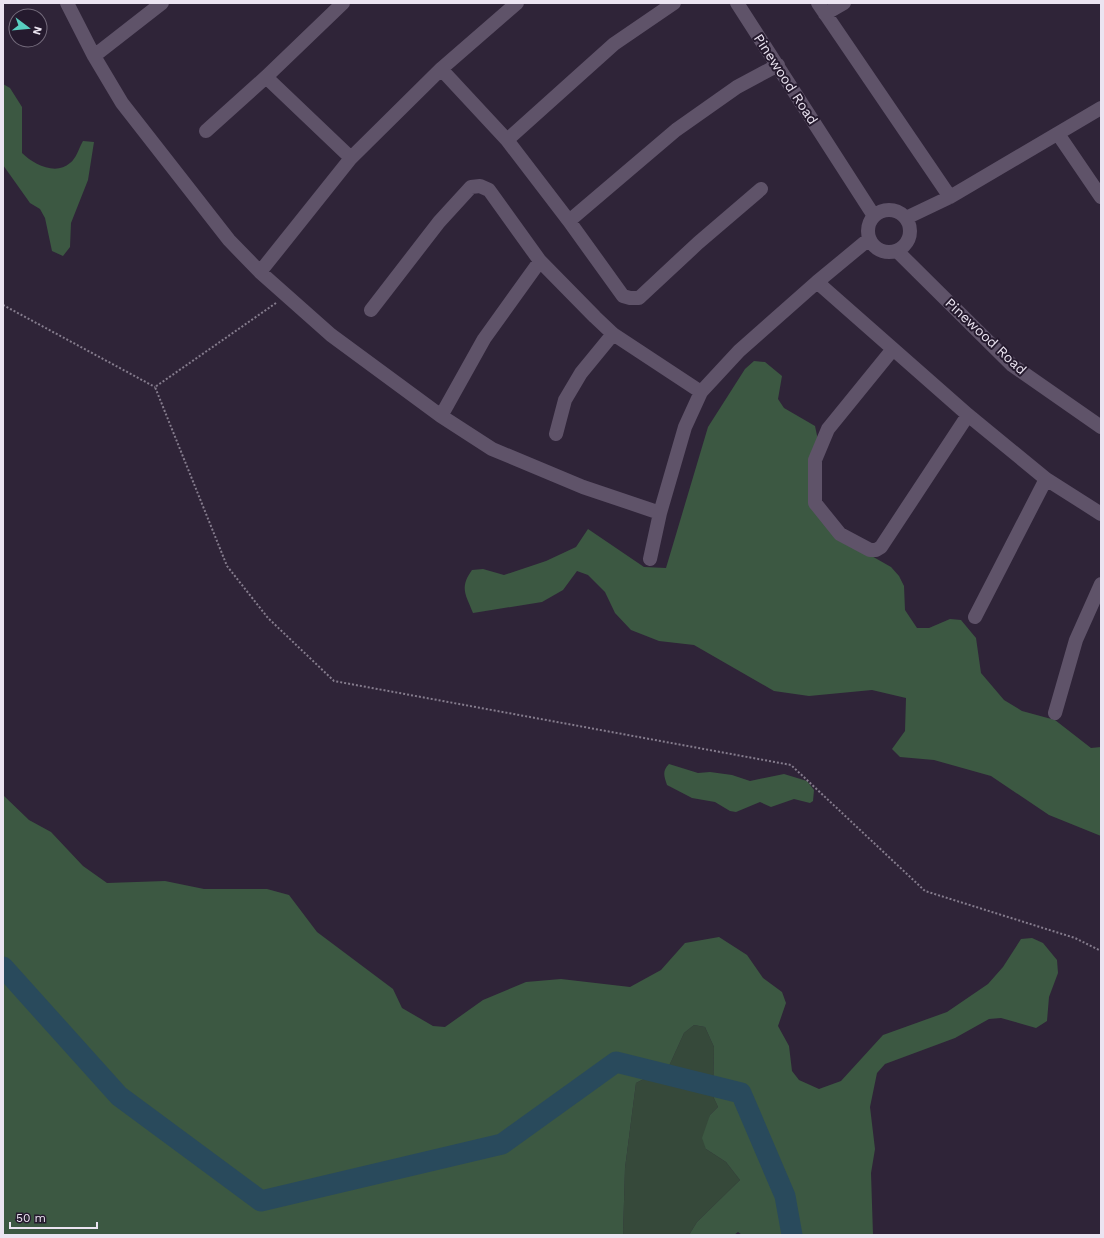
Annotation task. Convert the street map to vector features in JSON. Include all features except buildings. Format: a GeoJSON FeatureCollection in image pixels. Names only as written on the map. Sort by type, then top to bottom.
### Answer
{"type":"FeatureCollection","features":[{"type":"Feature","properties":{"kind":"street"},"geometry":{"type":"LineString","coordinates":[[67,3],[94,56],[122,103],[229,240],[260,272],[331,335],[441,416],[492,449],[584,487],[660,513]]}},
{"type":"Feature","properties":{"kind":"street"},"geometry":{"type":"LineString","coordinates":[[94,56],[162,3]]}},
{"type":"Feature","properties":{"kind":"street"},"geometry":{"type":"LineString","coordinates":[[206,131],[266,77],[343,3]]}},
{"type":"Feature","properties":{"kind":"street"},"geometry":{"type":"LineString","coordinates":[[260,272],[351,158],[442,69],[517,3]]}},
{"type":"Feature","properties":{"kind":"street"},"geometry":{"type":"LineString","coordinates":[[506,140],[614,44],[674,3]]}},
{"type":"Feature","properties":{"kind":"street","name":"Pinewood Road"},"geometry":{"type":"LineString","coordinates":[[737,3],[874,216]]}},
{"type":"Feature","properties":{"kind":"street"},"geometry":{"type":"LineString","coordinates":[[844,3],[822,8],[950,197]]}},
{"type":"Feature","properties":{"kind":"street"},"geometry":{"type":"LineString","coordinates":[[570,221],[676,130],[737,87],[778,65]]}},
{"type":"Feature","properties":{"kind":"street"},"geometry":{"type":"LineString","coordinates":[[442,69],[506,140],[570,221],[623,296],[639,298],[698,242],[761,189]]}},
{"type":"Feature","properties":{"kind":"street"},"geometry":{"type":"LineString","coordinates":[[266,77],[351,158]]}},
{"type":"Feature","properties":{"kind":"street"},"geometry":{"type":"LineString","coordinates":[[906,218],[950,197],[1101,108]]}},
{"type":"Feature","properties":{"kind":"street"},"geometry":{"type":"LineString","coordinates":[[1058,134],[1101,197]]}},
{"type":"Feature","properties":{"kind":"street"},"geometry":{"type":"LineString","coordinates":[[371,310],[439,222],[471,187],[480,186],[489,190],[540,261],[613,334],[701,392]]}},
{"type":"Feature","properties":{"kind":"street"},"geometry":{"type":"LineString","coordinates":[[887,210],[901,213],[909,224],[910,237],[907,243],[897,251],[890,253],[878,250],[869,239],[868,227],[874,216],[887,210]]}},
{"type":"Feature","properties":{"kind":"street"},"geometry":{"type":"LineString","coordinates":[[650,559],[660,513],[685,427],[701,392],[739,351],[817,282],[869,239]]}},
{"type":"Feature","properties":{"kind":"street","name":"Pinewood Road"},"geometry":{"type":"LineString","coordinates":[[897,251],[1012,365],[1101,427]]}},
{"type":"Feature","properties":{"kind":"street"},"geometry":{"type":"LineString","coordinates":[[441,416],[484,338],[540,261]]}},
{"type":"Feature","properties":{"kind":"street"},"geometry":{"type":"LineString","coordinates":[[817,282],[968,415],[1046,479],[1101,514]]}},
{"type":"Feature","properties":{"kind":"street"},"geometry":{"type":"LineString","coordinates":[[556,434],[565,400],[581,373],[613,334]]}},
{"type":"Feature","properties":{"kind":"street"},"geometry":{"type":"LineString","coordinates":[[894,349],[828,429],[815,460],[815,503],[840,534],[870,550],[876,550],[882,547],[968,415]]}},
{"type":"Feature","properties":{"kind":"street"},"geometry":{"type":"LineString","coordinates":[[975,617],[1046,479]]}},
{"type":"Feature","properties":{"kind":"street"},"geometry":{"type":"LineString","coordinates":[[1055,713],[1076,640],[1101,584]]}},
{"type":"Feature","properties":{"kind":"path"},"geometry":{"type":"LineString","coordinates":[[155,388],[287,296]]}},
{"type":"Feature","properties":{"kind":"path"},"geometry":{"type":"LineString","coordinates":[[3,305],[155,388],[227,566],[268,618],[334,681],[791,765],[925,891],[1074,938],[1101,951]]}},
{"type":"Feature","properties":{"kind":"green space"},"geometry":{"type":"Polygon","coordinates":[[[3,84],[10,88],[22,107],[22,153],[32,161],[45,167],[64,167],[74,159],[83,141],[94,142],[88,180],[71,223],[70,247],[63,256],[52,251],[45,218],[40,209],[30,203],[3,165],[3,84]]]}},
{"type":"Feature","properties":{"kind":"green space"},"geometry":{"type":"Polygon","coordinates":[[[754,361],[765,362],[782,376],[778,399],[784,408],[815,426],[819,445],[814,502],[840,538],[891,567],[899,576],[904,586],[905,610],[917,628],[929,628],[950,619],[961,620],[976,638],[981,673],[1004,700],[1022,711],[1055,720],[1091,748],[1101,747],[1101,836],[1049,815],[991,776],[934,760],[900,757],[892,749],[905,731],[906,698],[872,690],[809,696],[774,691],[694,645],[659,641],[631,630],[615,613],[605,592],[588,575],[577,571],[563,590],[542,602],[473,613],[465,592],[466,582],[472,570],[483,569],[504,575],[546,561],[576,547],[588,529],[644,567],[666,568],[708,427],[745,369],[754,361]]]}},
{"type":"Feature","properties":{"kind":"green space"},"geometry":{"type":"Polygon","coordinates":[[[669,764],[698,773],[710,772],[732,775],[750,781],[784,774],[807,781],[814,790],[813,801],[810,803],[794,799],[771,807],[760,802],[736,812],[730,811],[715,802],[692,798],[667,785],[664,774],[665,769],[669,764]]]}},
{"type":"Feature","properties":{"kind":"green space"},"geometry":{"type":"Polygon","coordinates":[[[3,795],[29,820],[51,832],[83,866],[107,883],[165,881],[204,889],[267,889],[289,895],[317,932],[393,989],[402,1008],[433,1026],[445,1027],[483,1000],[526,982],[561,979],[630,987],[661,970],[685,943],[719,937],[747,955],[763,978],[782,992],[786,1003],[778,1026],[789,1046],[792,1071],[799,1080],[819,1089],[841,1081],[883,1035],[947,1012],[988,984],[1003,967],[1021,939],[1032,938],[1043,943],[1057,960],[1058,973],[1049,997],[1047,1021],[1036,1028],[1001,1018],[989,1019],[955,1038],[885,1064],[877,1073],[870,1107],[875,1149],[871,1173],[873,1235],[742,1235],[738,1232],[734,1235],[689,1235],[697,1222],[740,1180],[726,1162],[706,1149],[702,1138],[710,1115],[718,1107],[713,1096],[714,1047],[705,1027],[694,1025],[684,1033],[669,1066],[636,1083],[625,1168],[623,1235],[3,1235],[3,795]]]}},
{"type":"Feature","properties":{"kind":"green space"},"geometry":{"type":"Polygon","coordinates":[[[694,1025],[705,1027],[714,1047],[713,1096],[718,1107],[710,1115],[706,1149],[726,1162],[740,1180],[697,1222],[689,1235],[623,1235],[625,1168],[636,1083],[669,1066],[684,1033],[694,1025]]]}},
{"type":"Feature","properties":{"kind":"waterway"},"geometry":{"type":"LineString","coordinates":[[3,967],[119,1096],[261,1201],[502,1144],[616,1062],[741,1093],[785,1196],[792,1235]]}}]}
